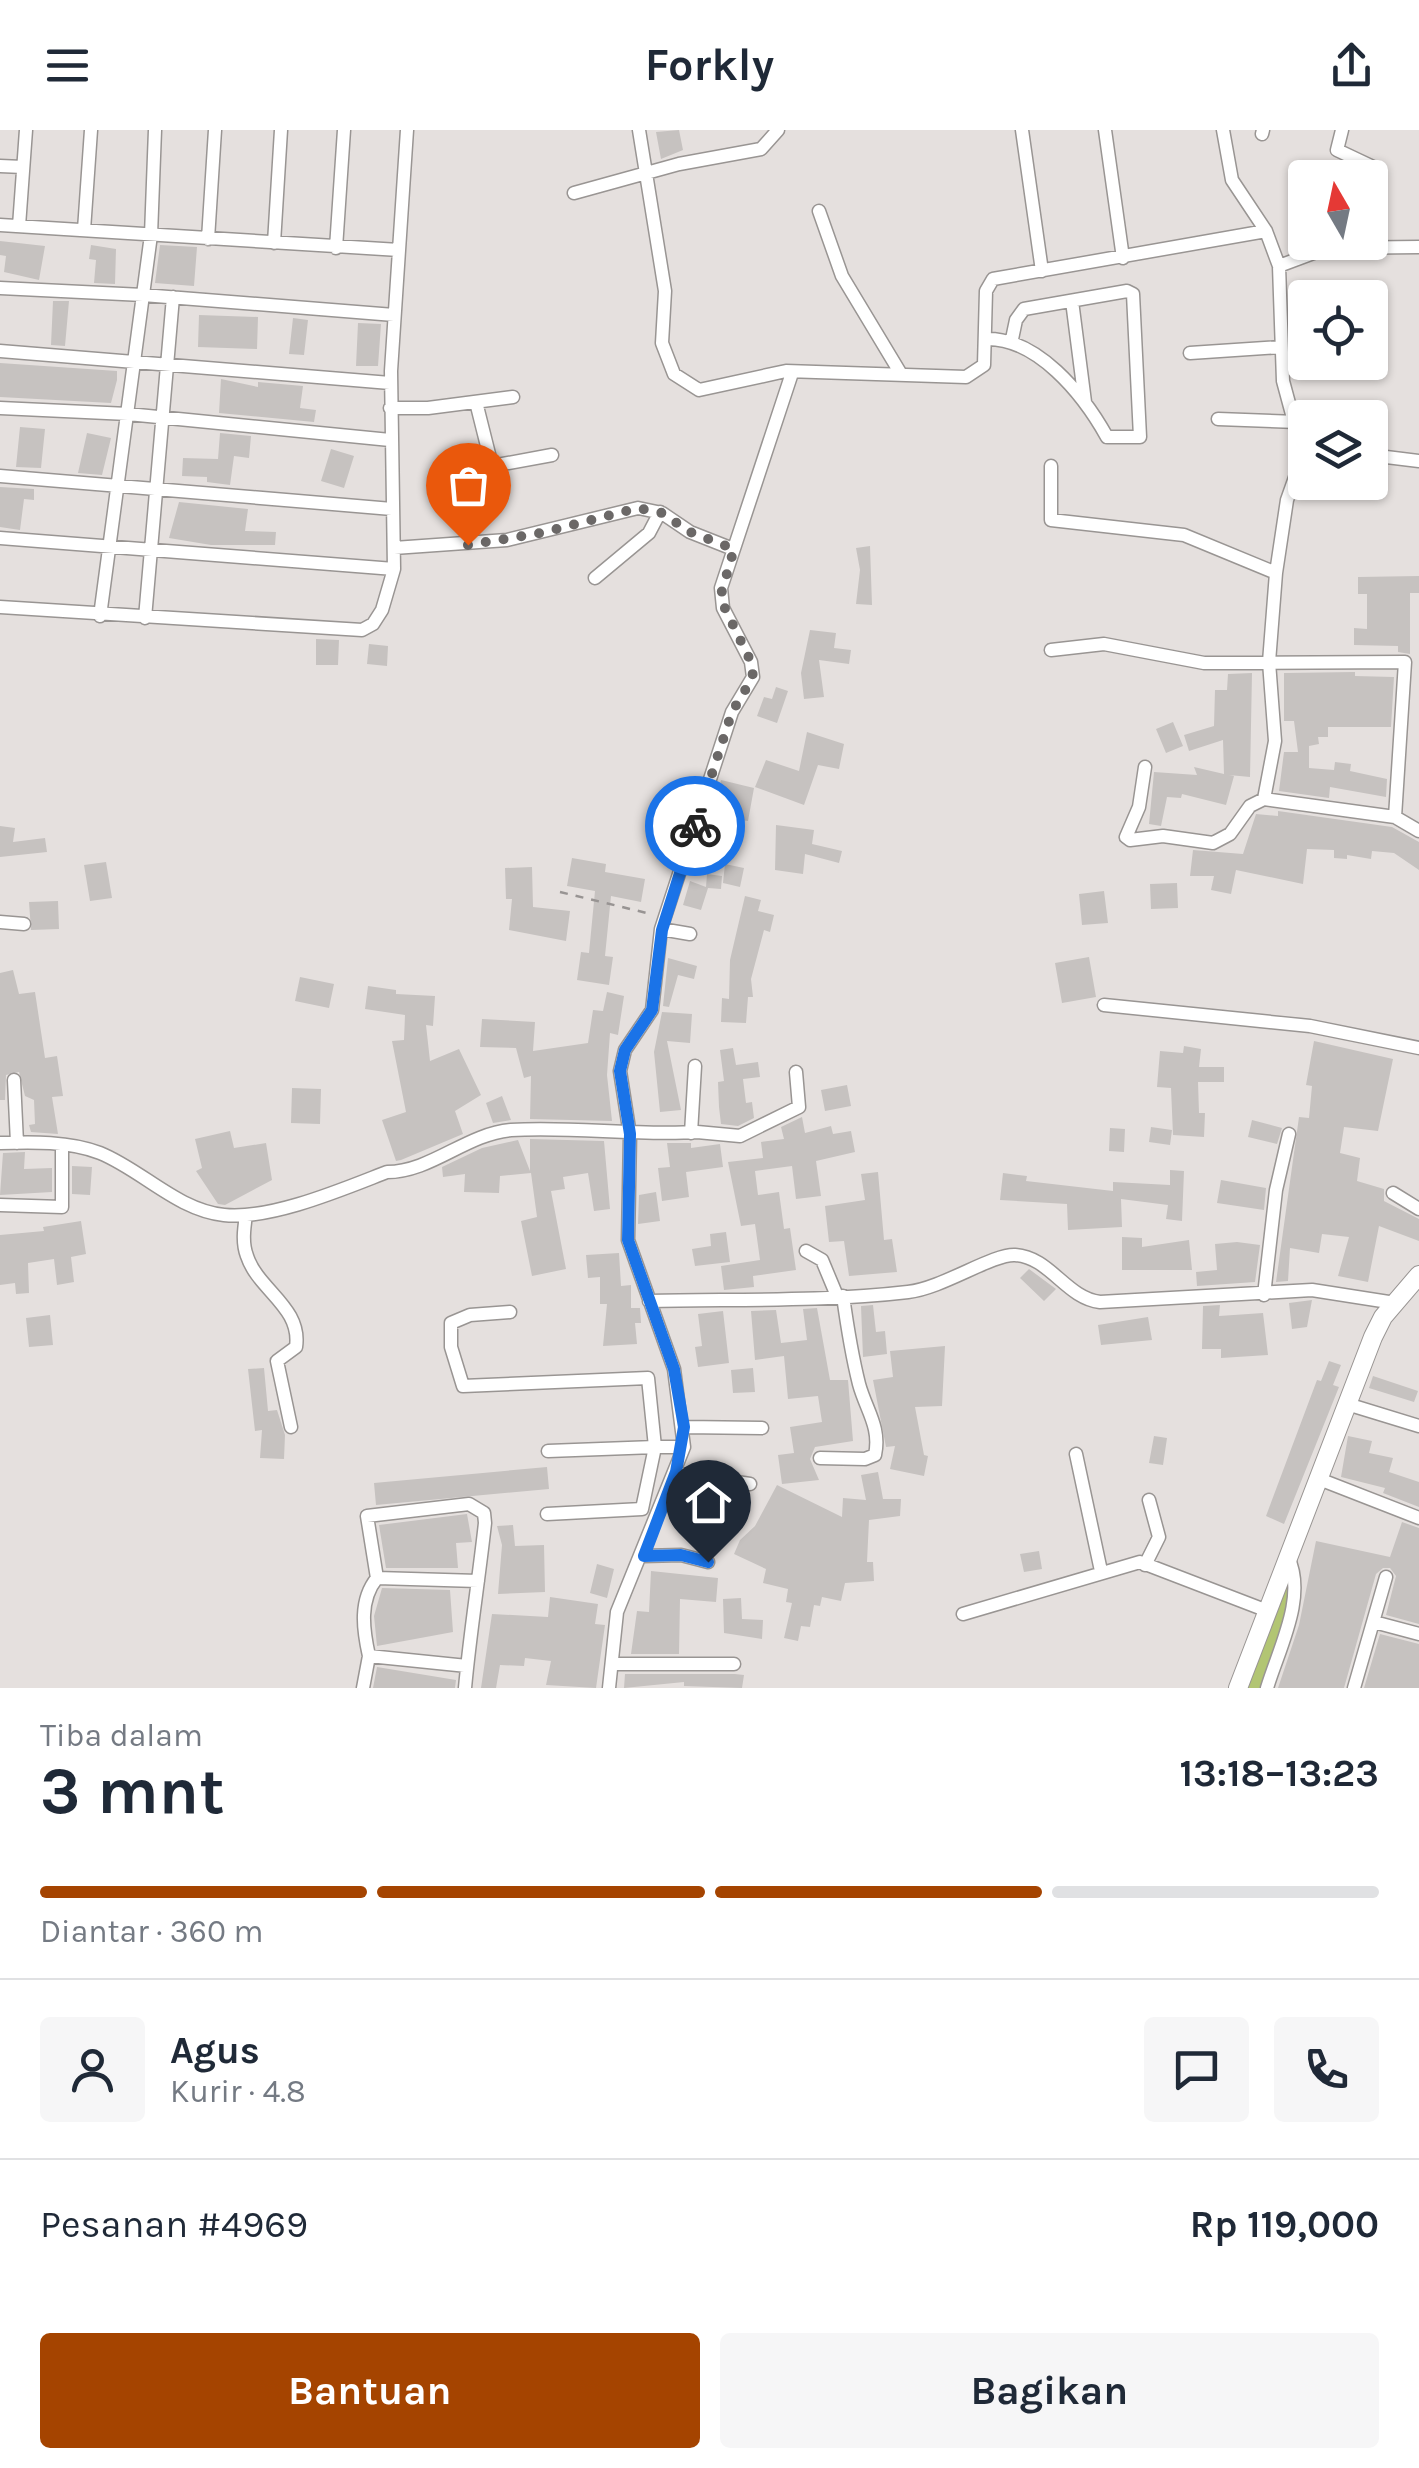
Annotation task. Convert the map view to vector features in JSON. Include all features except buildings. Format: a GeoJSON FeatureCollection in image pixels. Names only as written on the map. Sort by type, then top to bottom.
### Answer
{"type":"FeatureCollection","features":[{"type":"Feature","properties":{"kind":"main road"},"geometry":{"type":"LineString","coordinates":[[1238,1688],[1372,1337],[1395,1302],[1419,1276]]}},
{"type":"Feature","properties":{"kind":"street"},"geometry":{"type":"LineString","coordinates":[[19,226],[26,130]]}},
{"type":"Feature","properties":{"kind":"street"},"geometry":{"type":"LineString","coordinates":[[84,230],[91,130]]}},
{"type":"Feature","properties":{"kind":"street"},"geometry":{"type":"LineString","coordinates":[[100,616],[150,235],[156,130]]}},
{"type":"Feature","properties":{"kind":"street"},"geometry":{"type":"LineString","coordinates":[[208,239],[215,130]]}},
{"type":"Feature","properties":{"kind":"street"},"geometry":{"type":"LineString","coordinates":[[274,243],[281,130]]}},
{"type":"Feature","properties":{"kind":"street"},"geometry":{"type":"LineString","coordinates":[[336,248],[344,130]]}},
{"type":"Feature","properties":{"kind":"street"},"geometry":{"type":"LineString","coordinates":[[0,607],[362,630],[373,624],[382,610],[394,569],[390,383],[407,130]]}},
{"type":"Feature","properties":{"kind":"street"},"geometry":{"type":"LineString","coordinates":[[639,130],[666,291],[660,334],[674,374],[699,390],[792,373],[971,375],[984,365],[989,282],[1266,231]]}},
{"type":"Feature","properties":{"kind":"street"},"geometry":{"type":"LineString","coordinates":[[574,193],[649,172],[762,149],[778,130]]}},
{"type":"Feature","properties":{"kind":"street"},"geometry":{"type":"LineString","coordinates":[[1022,130],[1042,270]]}},
{"type":"Feature","properties":{"kind":"street"},"geometry":{"type":"LineString","coordinates":[[1106,130],[1123,258]]}},
{"type":"Feature","properties":{"kind":"street"},"geometry":{"type":"LineString","coordinates":[[1224,130],[1232,180],[1266,231],[1279,266],[1282,381],[1289,400]]}},
{"type":"Feature","properties":{"kind":"street"},"geometry":{"type":"LineString","coordinates":[[1342,130],[1337,150],[1358,160]]}},
{"type":"Feature","properties":{"kind":"street"},"geometry":{"type":"LineString","coordinates":[[0,166],[23,168]]}},
{"type":"Feature","properties":{"kind":"street"},"geometry":{"type":"LineString","coordinates":[[819,212],[842,276],[901,374]]}},
{"type":"Feature","properties":{"kind":"street"},"geometry":{"type":"LineString","coordinates":[[0,225],[399,250]]}},
{"type":"Feature","properties":{"kind":"street"},"geometry":{"type":"LineString","coordinates":[[1279,266],[1327,248],[1419,247]]}},
{"type":"Feature","properties":{"kind":"street"},"geometry":{"type":"LineString","coordinates":[[0,288],[143,294],[394,315]]}},
{"type":"Feature","properties":{"kind":"street"},"geometry":{"type":"LineString","coordinates":[[985,339],[1012,339],[1061,376],[1107,437],[1140,436],[1134,294],[1024,309],[1016,320],[1012,339]]}},
{"type":"Feature","properties":{"kind":"street"},"geometry":{"type":"LineString","coordinates":[[146,618],[173,297]]}},
{"type":"Feature","properties":{"kind":"street"},"geometry":{"type":"LineString","coordinates":[[1072,300],[1085,404]]}},
{"type":"Feature","properties":{"kind":"street"},"geometry":{"type":"LineString","coordinates":[[1190,353],[1280,346]]}},
{"type":"Feature","properties":{"kind":"street"},"geometry":{"type":"LineString","coordinates":[[0,351],[390,383]]}},
{"type":"Feature","properties":{"kind":"street"},"geometry":{"type":"LineString","coordinates":[[609,1688],[617,1612],[644,1556],[684,1447],[674,1369],[628,1240],[630,1134],[620,1071],[625,1050],[652,1010],[664,923],[726,728],[753,677],[751,662],[720,598],[792,373]]}},
{"type":"Feature","properties":{"kind":"street"},"geometry":{"type":"LineString","coordinates":[[390,408],[513,397]]}},
{"type":"Feature","properties":{"kind":"street"},"geometry":{"type":"LineString","coordinates":[[476,402],[492,466],[552,455]]}},
{"type":"Feature","properties":{"kind":"street"},"geometry":{"type":"LineString","coordinates":[[0,408],[128,414],[390,440]]}},
{"type":"Feature","properties":{"kind":"street"},"geometry":{"type":"LineString","coordinates":[[1218,419],[1288,422]]}},
{"type":"Feature","properties":{"kind":"street"},"geometry":{"type":"LineString","coordinates":[[1388,458],[1419,461]]}},
{"type":"Feature","properties":{"kind":"street"},"geometry":{"type":"LineString","coordinates":[[1051,466],[1052,520],[1184,535],[1276,573]]}},
{"type":"Feature","properties":{"kind":"street"},"geometry":{"type":"LineString","coordinates":[[0,476],[392,509]]}},
{"type":"Feature","properties":{"kind":"street"},"geometry":{"type":"LineString","coordinates":[[1264,800],[1275,740],[1269,662],[1276,573],[1288,500]]}},
{"type":"Feature","properties":{"kind":"street"},"geometry":{"type":"LineString","coordinates":[[394,548],[507,540],[638,508],[660,512],[690,532],[734,549]]}},
{"type":"Feature","properties":{"kind":"street"},"geometry":{"type":"LineString","coordinates":[[594,578],[649,533],[660,512]]}},
{"type":"Feature","properties":{"kind":"street"},"geometry":{"type":"LineString","coordinates":[[0,538],[394,569]]}},
{"type":"Feature","properties":{"kind":"street"},"geometry":{"type":"LineString","coordinates":[[1052,650],[1104,644],[1188,661],[1412,662],[1396,817]]}},
{"type":"Feature","properties":{"kind":"street"},"geometry":{"type":"LineString","coordinates":[[1145,766],[1138,807],[1126,837],[1130,840],[1163,836],[1214,843],[1230,834],[1250,806],[1264,800],[1396,817],[1419,832]]}},
{"type":"Feature","properties":{"kind":"street"},"geometry":{"type":"LineString","coordinates":[[0,922],[24,924]]}},
{"type":"Feature","properties":{"kind":"street"},"geometry":{"type":"LineString","coordinates":[[664,923],[690,934]]}},
{"type":"Feature","properties":{"kind":"street"},"geometry":{"type":"LineString","coordinates":[[1104,1004],[1310,1026],[1419,1048]]}},
{"type":"Feature","properties":{"kind":"street"},"geometry":{"type":"LineString","coordinates":[[691,1133],[695,1066]]}},
{"type":"Feature","properties":{"kind":"street"},"geometry":{"type":"LineString","coordinates":[[0,1143],[62,1144],[112,1158],[209,1213],[246,1216],[388,1172],[405,1172],[497,1133],[740,1136],[796,1110],[800,1104],[796,1072]]}},
{"type":"Feature","properties":{"kind":"street"},"geometry":{"type":"LineString","coordinates":[[14,1080],[17,1142]]}},
{"type":"Feature","properties":{"kind":"street"},"geometry":{"type":"LineString","coordinates":[[1264,1294],[1276,1190],[1289,1134]]}},
{"type":"Feature","properties":{"kind":"street"},"geometry":{"type":"LineString","coordinates":[[0,1205],[62,1207],[62,1144]]}},
{"type":"Feature","properties":{"kind":"street"},"geometry":{"type":"LineString","coordinates":[[1393,1193],[1419,1209]]}},
{"type":"Feature","properties":{"kind":"street"},"geometry":{"type":"LineString","coordinates":[[246,1216],[246,1255],[288,1310],[298,1340],[296,1347],[277,1362],[291,1427]]}},
{"type":"Feature","properties":{"kind":"street"},"geometry":{"type":"LineString","coordinates":[[806,1250],[822,1260],[840,1296],[859,1384],[877,1428],[875,1454],[865,1459],[820,1458]]}},
{"type":"Feature","properties":{"kind":"street"},"geometry":{"type":"LineString","coordinates":[[649,1302],[840,1296],[931,1288],[995,1258],[1018,1255],[1040,1263],[1091,1301],[1324,1290],[1395,1302]]}},
{"type":"Feature","properties":{"kind":"street"},"geometry":{"type":"LineString","coordinates":[[510,1312],[470,1316],[451,1323],[451,1347],[463,1386],[648,1378],[655,1447],[642,1509],[547,1514]]}},
{"type":"Feature","properties":{"kind":"street"},"geometry":{"type":"LineString","coordinates":[[1347,1404],[1419,1426]]}},
{"type":"Feature","properties":{"kind":"street"},"geometry":{"type":"LineString","coordinates":[[684,1427],[762,1428]]}},
{"type":"Feature","properties":{"kind":"street"},"geometry":{"type":"LineString","coordinates":[[548,1451],[684,1447]]}},
{"type":"Feature","properties":{"kind":"street"},"geometry":{"type":"LineString","coordinates":[[1076,1454],[1101,1572]]}},
{"type":"Feature","properties":{"kind":"street"},"geometry":{"type":"LineString","coordinates":[[676,1472],[750,1484]]}},
{"type":"Feature","properties":{"kind":"street"},"geometry":{"type":"LineString","coordinates":[[1318,1479],[1419,1518]]}},
{"type":"Feature","properties":{"kind":"street"},"geometry":{"type":"LineString","coordinates":[[1146,1564],[1159,1537],[1149,1500]]}},
{"type":"Feature","properties":{"kind":"street"},"geometry":{"type":"LineString","coordinates":[[363,1688],[369,1656],[364,1635],[365,1595],[377,1578],[367,1516],[469,1504],[484,1513],[485,1522],[464,1688]]}},
{"type":"Feature","properties":{"kind":"street"},"geometry":{"type":"LineString","coordinates":[[644,1556],[681,1555],[708,1562]]}},
{"type":"Feature","properties":{"kind":"street"},"geometry":{"type":"LineString","coordinates":[[1267,1688],[1296,1594],[1296,1573],[1288,1557]]}},
{"type":"Feature","properties":{"kind":"street"},"geometry":{"type":"LineString","coordinates":[[962,1614],[1134,1562],[1265,1610]]}},
{"type":"Feature","properties":{"kind":"street"},"geometry":{"type":"LineString","coordinates":[[1354,1688],[1386,1577]]}},
{"type":"Feature","properties":{"kind":"street"},"geometry":{"type":"LineString","coordinates":[[377,1578],[478,1581]]}},
{"type":"Feature","properties":{"kind":"street"},"geometry":{"type":"LineString","coordinates":[[1374,1622],[1419,1634]]}},
{"type":"Feature","properties":{"kind":"street"},"geometry":{"type":"LineString","coordinates":[[369,1656],[467,1666]]}},
{"type":"Feature","properties":{"kind":"street"},"geometry":{"type":"LineString","coordinates":[[612,1664],[734,1664]]}},
{"type":"Feature","properties":{"kind":"path"},"geometry":{"type":"LineString","coordinates":[[560,892],[664,923]]}},
{"type":"Feature","properties":{"kind":"green space"},"geometry":{"type":"Polygon","coordinates":[[[1296,1573],[1267,1688],[1238,1688],[1265,1610],[1296,1573]]]}},
{"type":"Feature","properties":{"kind":"way so far"},"geometry":{"type":"LineString","coordinates":[[468,545],[541,533],[638,508],[662,513],[690,532],[734,549],[720,598],[751,662],[753,677],[732,712],[695,826]]}},
{"type":"Feature","properties":{"kind":"route"},"geometry":{"type":"LineString","coordinates":[[695,826],[662,930],[652,1010],[625,1050],[620,1071],[630,1134],[628,1240],[674,1369],[684,1427],[684,1447],[644,1556],[681,1555],[708,1562]]}}]}
